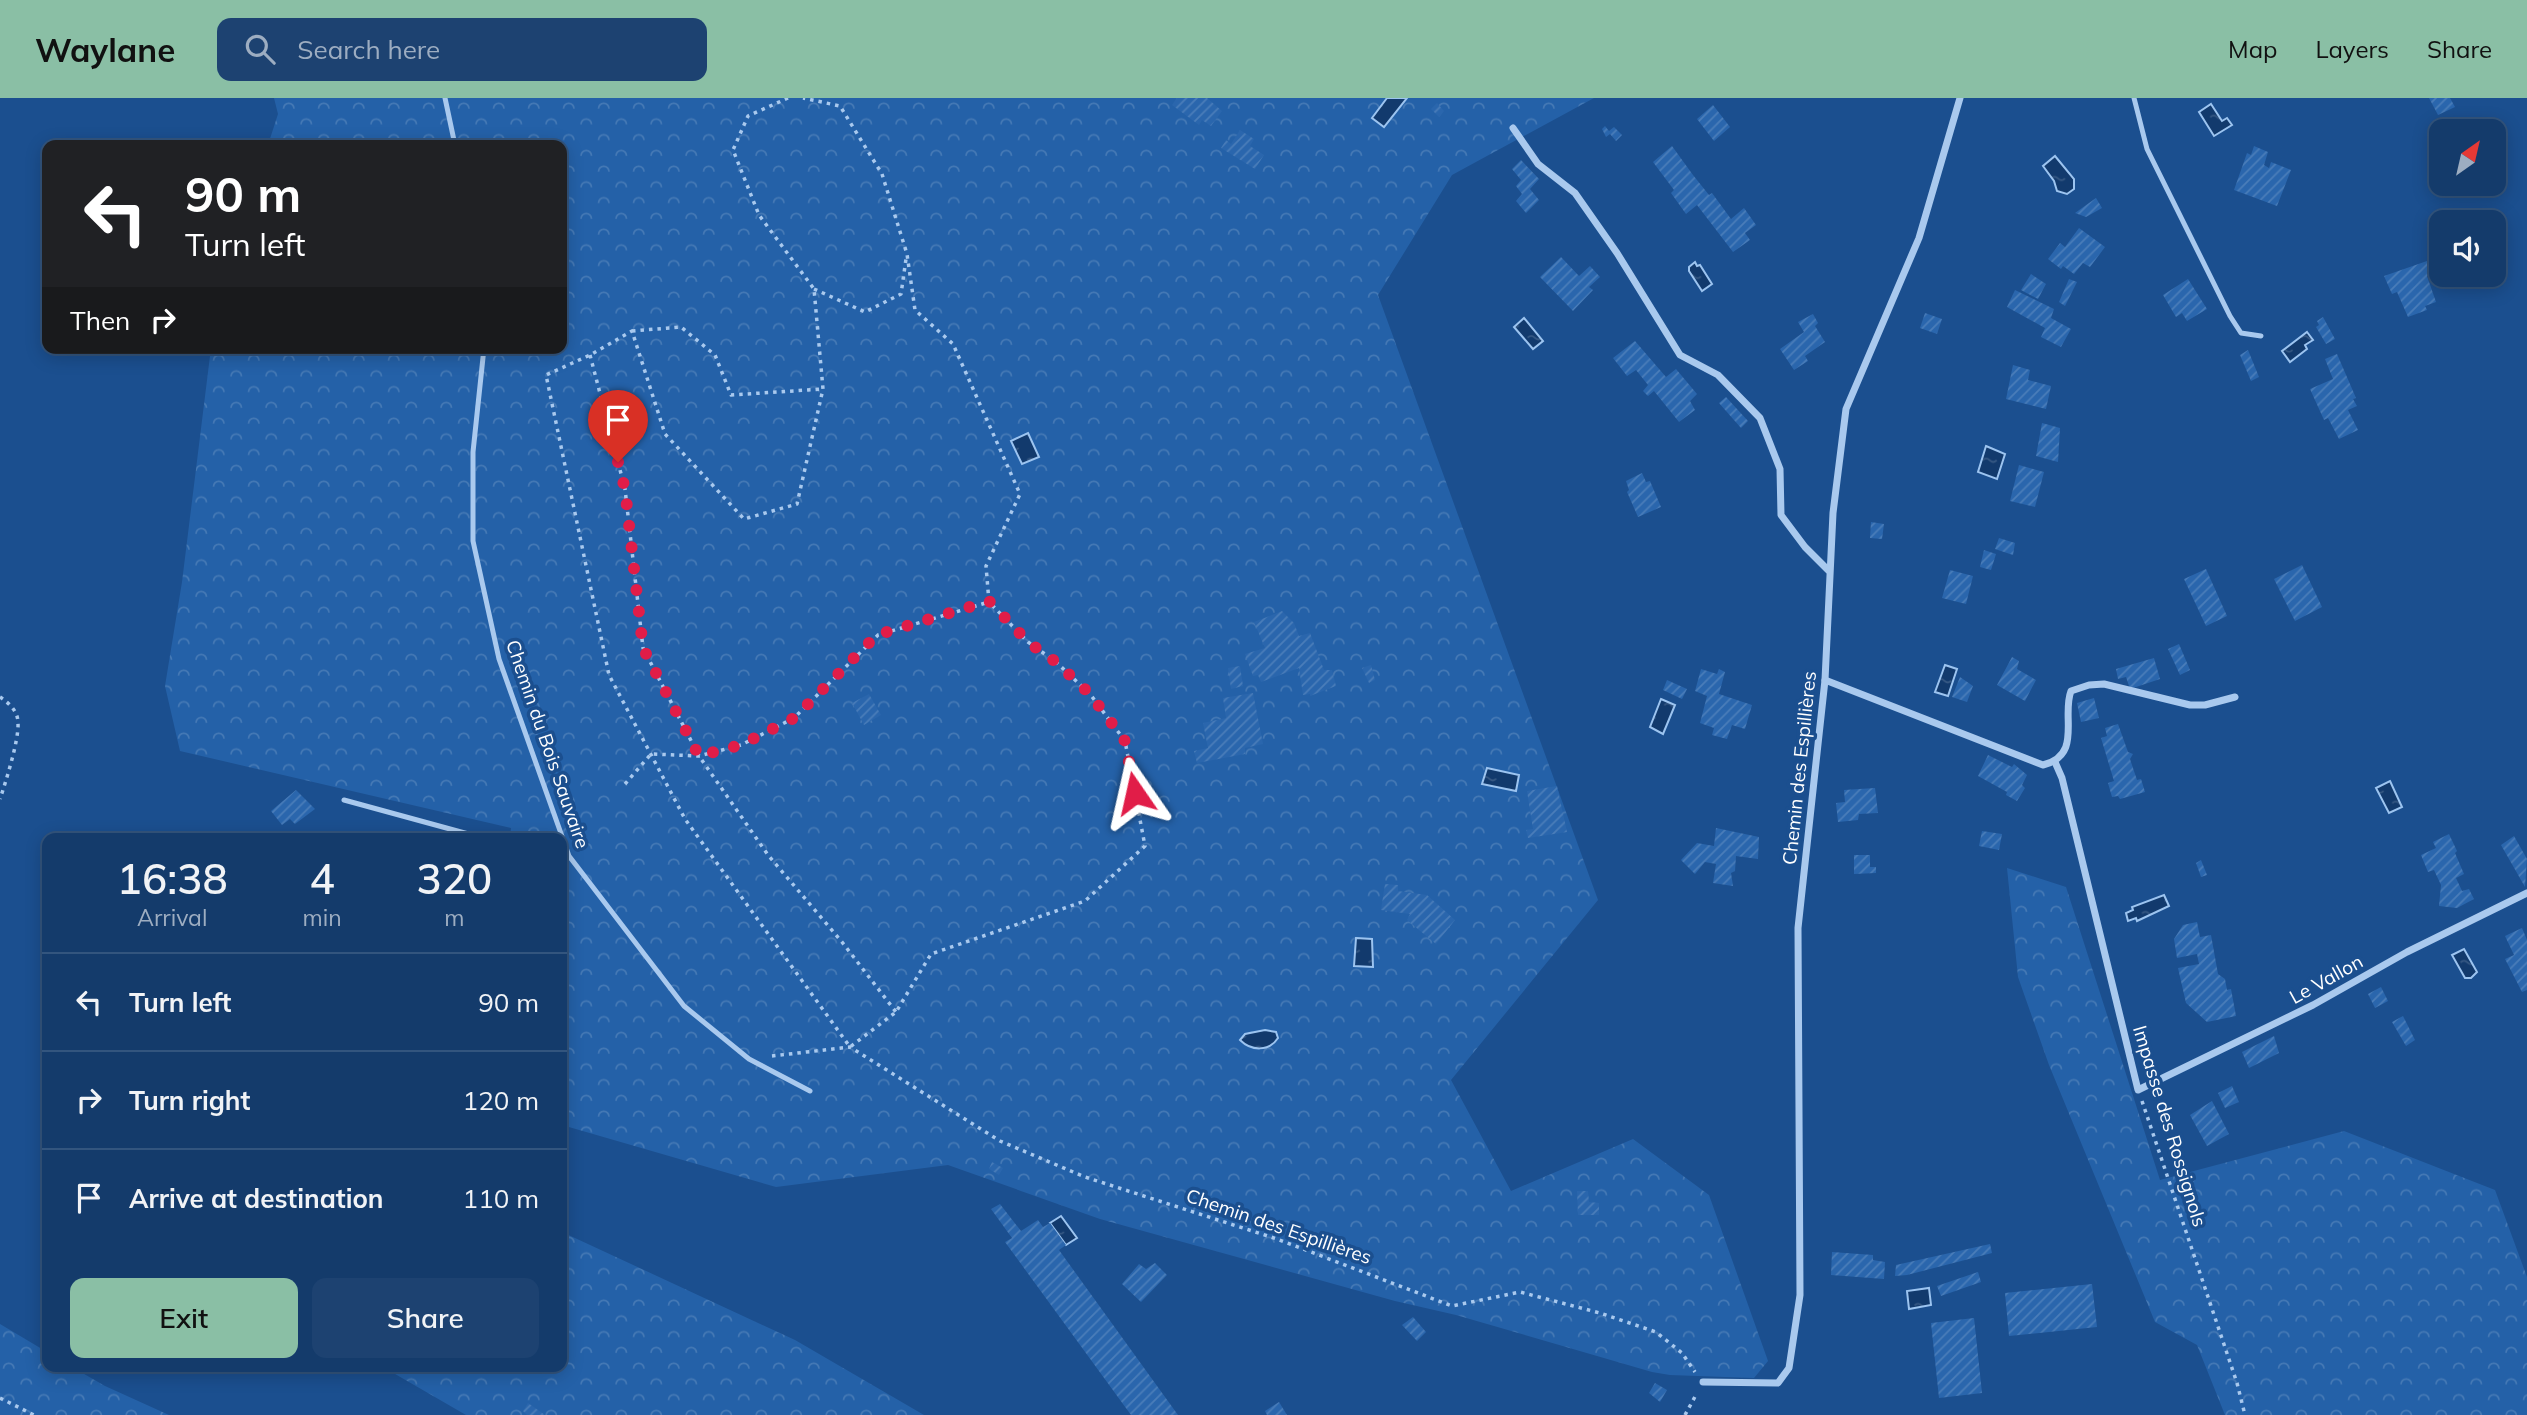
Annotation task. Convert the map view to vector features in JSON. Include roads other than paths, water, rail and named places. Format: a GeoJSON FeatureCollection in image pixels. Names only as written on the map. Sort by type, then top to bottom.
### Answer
{"type":"FeatureCollection","features":[{"type":"Feature","properties":{"kind":"street","name":"Chemin des Espillières"},"geometry":{"type":"LineString","coordinates":[[1703,1382],[1778,1383],[1789,1368],[1800,1295],[1798,928],[1825,680],[1828,570],[1846,409],[1919,237],[1960,98]]}},
{"type":"Feature","properties":{"kind":"street"},"geometry":{"type":"LineString","coordinates":[[1513,128],[1538,164],[1575,193],[1617,253],[1680,355],[1718,374],[1760,418],[1780,469],[1781,515],[1805,547],[1828,570]]}},
{"type":"Feature","properties":{"kind":"street"},"geometry":{"type":"LineString","coordinates":[[1825,680],[2043,765],[2055,762],[2063,751],[2071,730],[2067,702],[2071,691],[2104,684],[2190,705],[2205,705],[2235,697]]}},
{"type":"Feature","properties":{"kind":"street","name":"Impasse des Rossignols"},"geometry":{"type":"LineString","coordinates":[[2055,762],[2062,778],[2138,1090]]}},
{"type":"Feature","properties":{"kind":"street","name":"Le Vallon"},"geometry":{"type":"LineString","coordinates":[[2138,1090],[2288,1017],[2407,952],[2527,893]]}},
{"type":"Feature","properties":{"kind":"lane"},"geometry":{"type":"LineString","coordinates":[[445,98],[454,140]]}},
{"type":"Feature","properties":{"kind":"lane"},"geometry":{"type":"LineString","coordinates":[[2142,98],[2135,101],[2147,149],[2230,316],[2241,334],[2261,336]]}},
{"type":"Feature","properties":{"kind":"lane","name":"Chemin du Bois Sauvaire"},"geometry":{"type":"LineString","coordinates":[[483,354],[473,452],[473,541],[499,659],[557,833]]}},
{"type":"Feature","properties":{"kind":"lane"},"geometry":{"type":"LineString","coordinates":[[344,800],[465,833]]}},
{"type":"Feature","properties":{"kind":"lane","name":"Chemin du Bois Sauvaire"},"geometry":{"type":"LineString","coordinates":[[567,859],[684,1006],[750,1059],[810,1091]]}},
{"type":"Feature","properties":{"kind":"water"},"geometry":{"type":"Polygon","coordinates":[[[1387,98],[1407,98],[1384,127],[1372,118],[1387,98]]]}},
{"type":"Feature","properties":{"kind":"water"},"geometry":{"type":"Polygon","coordinates":[[[2211,104],[2222,121],[2227,118],[2232,125],[2214,136],[2199,112],[2211,104]]]}},
{"type":"Feature","properties":{"kind":"water"},"geometry":{"type":"Polygon","coordinates":[[[2055,156],[2074,179],[2074,189],[2067,194],[2057,191],[2054,181],[2043,166],[2055,156]]]}},
{"type":"Feature","properties":{"kind":"water"},"geometry":{"type":"Polygon","coordinates":[[[1695,262],[1697,266],[1700,265],[1712,284],[1702,291],[1689,271],[1689,267],[1695,262]]]}},
{"type":"Feature","properties":{"kind":"water"},"geometry":{"type":"Polygon","coordinates":[[[1524,318],[1543,341],[1533,349],[1514,327],[1524,318]]]}},
{"type":"Feature","properties":{"kind":"water"},"geometry":{"type":"Polygon","coordinates":[[[2307,332],[2313,340],[2305,345],[2307,349],[2290,362],[2282,351],[2307,332]]]}},
{"type":"Feature","properties":{"kind":"water"},"geometry":{"type":"Polygon","coordinates":[[[1028,433],[1039,457],[1022,464],[1011,441],[1028,433]]]}},
{"type":"Feature","properties":{"kind":"water"},"geometry":{"type":"Polygon","coordinates":[[[1986,446],[2005,454],[1997,479],[1978,472],[1986,446]]]}},
{"type":"Feature","properties":{"kind":"water"},"geometry":{"type":"Polygon","coordinates":[[[1945,665],[1957,669],[1948,696],[1935,692],[1945,665]]]}},
{"type":"Feature","properties":{"kind":"water"},"geometry":{"type":"Polygon","coordinates":[[[1661,699],[1675,705],[1663,734],[1650,727],[1661,699]]]}},
{"type":"Feature","properties":{"kind":"water"},"geometry":{"type":"Polygon","coordinates":[[[1487,768],[1519,775],[1516,791],[1482,784],[1487,768]]]}},
{"type":"Feature","properties":{"kind":"water"},"geometry":{"type":"Polygon","coordinates":[[[2390,781],[2402,807],[2389,813],[2376,788],[2390,781]]]}},
{"type":"Feature","properties":{"kind":"water"},"geometry":{"type":"Polygon","coordinates":[[[2164,895],[2169,906],[2137,921],[2136,918],[2128,921],[2126,913],[2133,910],[2132,907],[2164,895]]]}},
{"type":"Feature","properties":{"kind":"water"},"geometry":{"type":"Polygon","coordinates":[[[1356,938],[1372,939],[1373,967],[1354,966],[1356,938]]]}},
{"type":"Feature","properties":{"kind":"water"},"geometry":{"type":"Polygon","coordinates":[[[2464,949],[2477,972],[2471,978],[2465,978],[2452,955],[2464,949]]]}},
{"type":"Feature","properties":{"kind":"water"},"geometry":{"type":"Polygon","coordinates":[[[1265,1030],[1276,1032],[1278,1038],[1265,1048],[1254,1048],[1240,1040],[1245,1034],[1265,1030]]]}},
{"type":"Feature","properties":{"kind":"water"},"geometry":{"type":"Polygon","coordinates":[[[1061,1216],[1077,1238],[1066,1245],[1050,1223],[1061,1216]]]}},
{"type":"Feature","properties":{"kind":"water"},"geometry":{"type":"Polygon","coordinates":[[[1929,1288],[1931,1305],[1909,1309],[1907,1291],[1929,1288]]]}}]}
